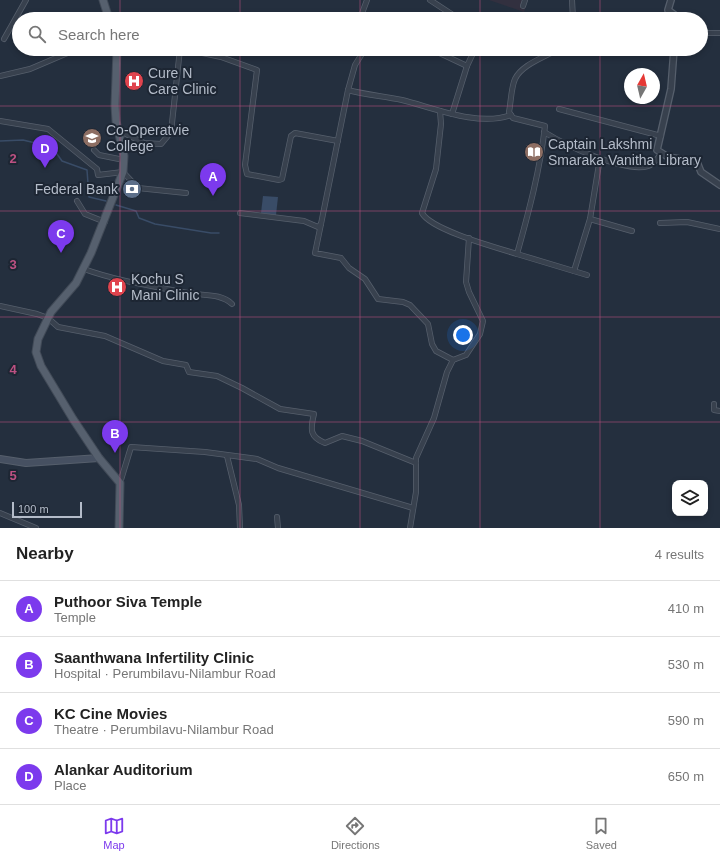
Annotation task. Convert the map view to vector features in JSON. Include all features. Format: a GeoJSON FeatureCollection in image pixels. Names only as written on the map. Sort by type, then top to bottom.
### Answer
{"type":"FeatureCollection","features":[{"type":"Feature","properties":{"kind":"main road"},"geometry":{"type":"LineString","coordinates":[[103,0],[107,12]]}},
{"type":"Feature","properties":{"kind":"main road"},"geometry":{"type":"LineString","coordinates":[[117,56],[115,105],[124,160],[123,172],[84,269],[76,283],[56,305],[48,318],[36,346],[37,358],[73,419],[99,458],[120,483],[119,528]]}},
{"type":"Feature","properties":{"kind":"main road"},"geometry":{"type":"LineString","coordinates":[[0,459],[26,463],[99,458]]}},
{"type":"Feature","properties":{"kind":"street"},"geometry":{"type":"LineString","coordinates":[[19,12],[26,0]]}},
{"type":"Feature","properties":{"kind":"street"},"geometry":{"type":"LineString","coordinates":[[363,12],[367,0]]}},
{"type":"Feature","properties":{"kind":"street"},"geometry":{"type":"LineString","coordinates":[[430,0],[448,12]]}},
{"type":"Feature","properties":{"kind":"street"},"geometry":{"type":"LineString","coordinates":[[523,6],[525,0]]}},
{"type":"Feature","properties":{"kind":"street"},"geometry":{"type":"LineString","coordinates":[[572,0],[573,12]]}},
{"type":"Feature","properties":{"kind":"street"},"geometry":{"type":"LineString","coordinates":[[671,0],[668,10],[671,12]]}},
{"type":"Feature","properties":{"kind":"street"},"geometry":{"type":"LineString","coordinates":[[4,39],[12,25]]}},
{"type":"Feature","properties":{"kind":"street"},"geometry":{"type":"LineString","coordinates":[[708,33],[720,33]]}},
{"type":"Feature","properties":{"kind":"street"},"geometry":{"type":"LineString","coordinates":[[0,76],[30,69],[61,56]]}},
{"type":"Feature","properties":{"kind":"street"},"geometry":{"type":"LineString","coordinates":[[118,130],[144,143],[161,144],[171,132],[179,56]]}},
{"type":"Feature","properties":{"kind":"street"},"geometry":{"type":"LineString","coordinates":[[216,56],[258,70],[244,165],[247,174],[279,180],[282,179],[291,136],[294,133],[338,141]]}},
{"type":"Feature","properties":{"kind":"street"},"geometry":{"type":"LineString","coordinates":[[361,56],[355,65],[348,90],[315,253],[341,258],[349,268],[365,279],[378,299],[403,302],[410,305],[428,324],[436,351],[453,360]]}},
{"type":"Feature","properties":{"kind":"street"},"geometry":{"type":"LineString","coordinates":[[446,56],[467,66]]}},
{"type":"Feature","properties":{"kind":"street"},"geometry":{"type":"LineString","coordinates":[[452,114],[471,56]]}},
{"type":"Feature","properties":{"kind":"street"},"geometry":{"type":"LineString","coordinates":[[517,254],[541,158],[545,126],[513,118],[510,112],[514,82],[524,68],[545,56]]}},
{"type":"Feature","properties":{"kind":"street"},"geometry":{"type":"LineString","coordinates":[[673,56],[671,89],[657,150],[661,154],[668,157],[697,162],[700,172],[720,184]]}},
{"type":"Feature","properties":{"kind":"street"},"geometry":{"type":"LineString","coordinates":[[348,90],[401,100],[452,114],[494,118],[511,115]]}},
{"type":"Feature","properties":{"kind":"street"},"geometry":{"type":"LineString","coordinates":[[559,109],[661,136]]}},
{"type":"Feature","properties":{"kind":"street"},"geometry":{"type":"LineString","coordinates":[[440,111],[441,124],[436,168],[422,213],[430,221],[469,238],[587,275]]}},
{"type":"Feature","properties":{"kind":"street"},"geometry":{"type":"LineString","coordinates":[[0,121],[48,129],[97,169],[98,175],[123,172],[138,188],[186,193]]}},
{"type":"Feature","properties":{"kind":"street"},"geometry":{"type":"LineString","coordinates":[[544,132],[563,144],[600,158],[638,167],[649,166],[661,154]]}},
{"type":"Feature","properties":{"kind":"street"},"geometry":{"type":"LineString","coordinates":[[94,150],[99,155],[124,160]]}},
{"type":"Feature","properties":{"kind":"street"},"geometry":{"type":"LineString","coordinates":[[574,271],[590,219],[600,158]]}},
{"type":"Feature","properties":{"kind":"street"},"geometry":{"type":"LineString","coordinates":[[77,201],[85,214],[104,222]]}},
{"type":"Feature","properties":{"kind":"street"},"geometry":{"type":"LineString","coordinates":[[240,213],[304,221],[318,227],[320,224]]}},
{"type":"Feature","properties":{"kind":"street"},"geometry":{"type":"LineString","coordinates":[[590,219],[632,231]]}},
{"type":"Feature","properties":{"kind":"street"},"geometry":{"type":"LineString","coordinates":[[660,223],[687,222],[720,229]]}},
{"type":"Feature","properties":{"kind":"street"},"geometry":{"type":"LineString","coordinates":[[410,528],[416,463],[420,448],[434,418],[447,372],[453,360],[466,355],[480,334],[483,321],[469,292],[466,282],[469,238]]}},
{"type":"Feature","properties":{"kind":"street"},"geometry":{"type":"LineString","coordinates":[[84,269],[100,275],[136,283],[195,294],[212,295],[232,304]]}},
{"type":"Feature","properties":{"kind":"street"},"geometry":{"type":"LineString","coordinates":[[0,306],[48,318],[58,327],[106,336],[163,361],[186,366],[189,372],[217,376],[280,409],[314,414],[311,425],[312,432],[316,439],[325,443],[342,436],[362,441],[416,463]]}},
{"type":"Feature","properties":{"kind":"street"},"geometry":{"type":"LineString","coordinates":[[714,404],[714,410],[720,411]]}},
{"type":"Feature","properties":{"kind":"street"},"geometry":{"type":"LineString","coordinates":[[120,483],[131,447],[205,452],[257,459],[278,468],[413,508]]}},
{"type":"Feature","properties":{"kind":"street"},"geometry":{"type":"LineString","coordinates":[[227,456],[239,505],[240,528]]}},
{"type":"Feature","properties":{"kind":"street"},"geometry":{"type":"LineString","coordinates":[[0,513],[36,528]]}},
{"type":"Feature","properties":{"kind":"street"},"geometry":{"type":"LineString","coordinates":[[277,517],[278,528]]}},
{"type":"Feature","properties":{"kind":"shaded area"},"geometry":{"type":"Polygon","coordinates":[[[489,0],[528,0],[524,12],[489,0]]]}},
{"type":"Feature","properties":{"kind":"water"},"geometry":{"type":"Polygon","coordinates":[[[263,196],[278,197],[276,215],[261,213],[263,196]]]}},
{"type":"Feature","properties":{"kind":"waterway"},"geometry":{"type":"LineString","coordinates":[[0,141],[23,140],[52,147],[62,161],[87,170],[89,197],[106,201]]}},
{"type":"Feature","properties":{"kind":"waterway"},"geometry":{"type":"LineString","coordinates":[[116,205],[136,211],[139,218],[155,224],[219,233]]}},
{"type":"Feature","properties":{"kind":"place","name":"Cure N Care Clinic"},"geometry":{"type":"Point","coordinates":[134,81]}},
{"type":"Feature","properties":{"kind":"place","name":"Co-Operatvie College"},"geometry":{"type":"Point","coordinates":[92,138]}},
{"type":"Feature","properties":{"kind":"place","name":"Captain Lakshmi Smaraka Vanitha Library"},"geometry":{"type":"Point","coordinates":[534,152]}},
{"type":"Feature","properties":{"kind":"place","name":"Alankar Auditorium"},"geometry":{"type":"Point","coordinates":[45,168]}},
{"type":"Feature","properties":{"kind":"place","name":"Federal Bank"},"geometry":{"type":"Point","coordinates":[132,189]}},
{"type":"Feature","properties":{"kind":"place","name":"Puthoor Siva Temple"},"geometry":{"type":"Point","coordinates":[213,196]}},
{"type":"Feature","properties":{"kind":"place","name":"KC Cine Movies"},"geometry":{"type":"Point","coordinates":[61,253]}},
{"type":"Feature","properties":{"kind":"place","name":"Kochu S Mani Clinic"},"geometry":{"type":"Point","coordinates":[117,287]}},
{"type":"Feature","properties":{"kind":"place","name":"Saanthwana Infertility Clinic"},"geometry":{"type":"Point","coordinates":[115,453]}}]}
